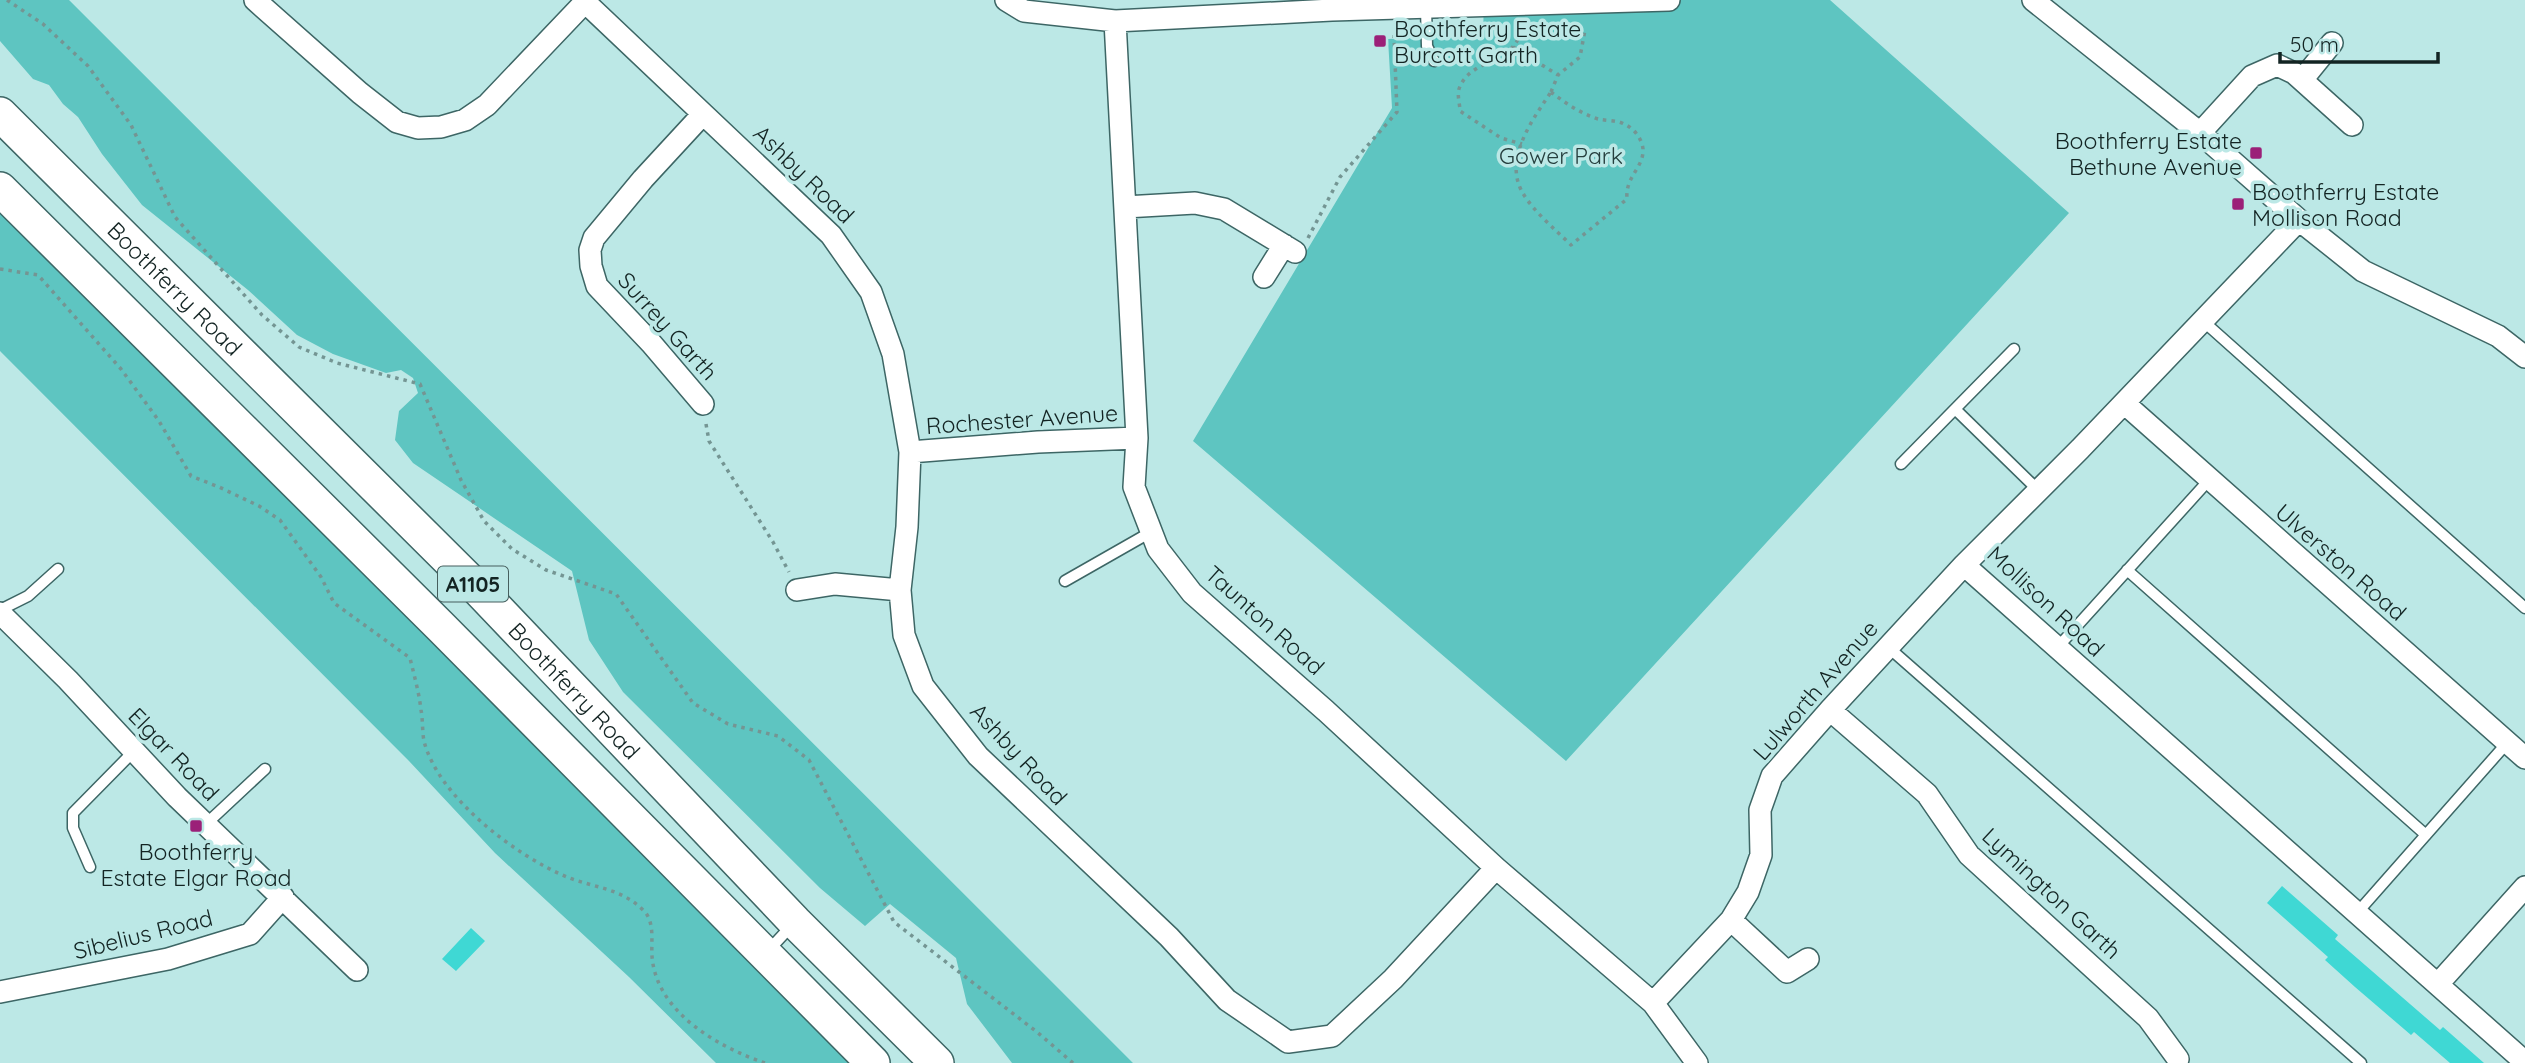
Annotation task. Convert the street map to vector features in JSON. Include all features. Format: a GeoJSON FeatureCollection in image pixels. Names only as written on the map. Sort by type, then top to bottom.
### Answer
{"type":"FeatureCollection","features":[{"type":"Feature","properties":{"kind":"main road","name":"Boothferry Road"},"geometry":{"type":"LineString","coordinates":[[0,114],[479,590],[795,922],[937,1063]]}},
{"type":"Feature","properties":{"kind":"main road","name":"A1105"},"geometry":{"type":"LineString","coordinates":[[0,189],[441,627],[873,1063]]}},
{"type":"Feature","properties":{"kind":"main road"},"geometry":{"type":"LineString","coordinates":[[110,298],[147,260]]}},
{"type":"Feature","properties":{"kind":"main road"},"geometry":{"type":"LineString","coordinates":[[441,627],[479,590]]}},
{"type":"Feature","properties":{"kind":"street"},"geometry":{"type":"LineString","coordinates":[[255,0],[360,93],[397,122],[418,128],[441,127],[465,120],[487,106],[586,1]]}},
{"type":"Feature","properties":{"kind":"street"},"geometry":{"type":"LineString","coordinates":[[1006,0],[1024,11],[1115,21],[1332,5],[1426,8],[1670,0]]}},
{"type":"Feature","properties":{"kind":"street","name":"Ashby Road"},"geometry":{"type":"LineString","coordinates":[[586,1],[831,235],[871,292],[893,354],[910,452],[907,527],[900,590],[904,635],[923,686],[978,756],[1169,937],[1227,1000],[1288,1042],[1332,1036],[1393,979],[1496,868]]}},
{"type":"Feature","properties":{"kind":"street"},"geometry":{"type":"LineString","coordinates":[[2042,3],[2363,271],[2498,336],[2525,357]]}},
{"type":"Feature","properties":{"kind":"street","name":"Taunton Road"},"geometry":{"type":"LineString","coordinates":[[1115,21],[1137,438],[1134,487],[1158,549],[1192,593],[1326,711],[1496,868],[1653,1003],[1697,1063]]}},
{"type":"Feature","properties":{"kind":"street"},"geometry":{"type":"LineString","coordinates":[[2302,80],[2332,43]]}},
{"type":"Feature","properties":{"kind":"street"},"geometry":{"type":"LineString","coordinates":[[2200,133],[2252,76],[2277,65],[2294,73],[2352,125]]}},
{"type":"Feature","properties":{"kind":"street","name":"Surrey Garth"},"geometry":{"type":"LineString","coordinates":[[703,114],[643,179],[594,238],[590,250],[597,286],[703,404]]}},
{"type":"Feature","properties":{"kind":"street"},"geometry":{"type":"LineString","coordinates":[[1125,207],[1195,203],[1224,209],[1290,249],[1264,277]]}},
{"type":"Feature","properties":{"kind":"street","name":"Mollison Road"},"geometry":{"type":"LineString","coordinates":[[2299,220],[2039,491],[1964,565],[2525,1062]]}},
{"type":"Feature","properties":{"kind":"street","name":"Ulverston Road"},"geometry":{"type":"LineString","coordinates":[[2123,403],[2525,758]]}},
{"type":"Feature","properties":{"kind":"street","name":"Rochester Avenue"},"geometry":{"type":"LineString","coordinates":[[910,452],[1137,438]]}},
{"type":"Feature","properties":{"kind":"street","name":"Lulworth Avenue"},"geometry":{"type":"LineString","coordinates":[[1653,1003],[1731,920],[1748,892],[1761,855],[1760,810],[1772,776],[1829,710],[1964,565]]}},
{"type":"Feature","properties":{"kind":"street"},"geometry":{"type":"LineString","coordinates":[[797,590],[835,584],[900,590]]}},
{"type":"Feature","properties":{"kind":"street","name":"Elgar Road"},"geometry":{"type":"LineString","coordinates":[[0,611],[205,825],[357,970]]}},
{"type":"Feature","properties":{"kind":"street","name":"Lymington Garth"},"geometry":{"type":"LineString","coordinates":[[1829,710],[1927,794],[1969,855],[2148,1018],[2178,1059]]}},
{"type":"Feature","properties":{"kind":"street"},"geometry":{"type":"LineString","coordinates":[[2443,989],[2525,887]]}},
{"type":"Feature","properties":{"kind":"street","name":"Sibelius Road"},"geometry":{"type":"LineString","coordinates":[[0,992],[168,959],[250,934],[282,897]]}},
{"type":"Feature","properties":{"kind":"street"},"geometry":{"type":"LineString","coordinates":[[1731,920],[1787,972],[1808,959]]}},
{"type":"Feature","properties":{"kind":"lane"},"geometry":{"type":"LineString","coordinates":[[1426,8],[1427,46],[1434,61]]}},
{"type":"Feature","properties":{"kind":"lane"},"geometry":{"type":"LineString","coordinates":[[2203,321],[2525,608]]}},
{"type":"Feature","properties":{"kind":"lane"},"geometry":{"type":"LineString","coordinates":[[1901,464],[2014,349]]}},
{"type":"Feature","properties":{"kind":"lane"},"geometry":{"type":"LineString","coordinates":[[1955,409],[2039,491]]}},
{"type":"Feature","properties":{"kind":"lane"},"geometry":{"type":"LineString","coordinates":[[2057,648],[2209,480]]}},
{"type":"Feature","properties":{"kind":"lane"},"geometry":{"type":"LineString","coordinates":[[1065,581],[1151,532]]}},
{"type":"Feature","properties":{"kind":"lane"},"geometry":{"type":"LineString","coordinates":[[0,611],[28,596],[58,569]]}},
{"type":"Feature","properties":{"kind":"lane"},"geometry":{"type":"LineString","coordinates":[[2127,570],[2426,835]]}},
{"type":"Feature","properties":{"kind":"lane"},"geometry":{"type":"LineString","coordinates":[[1888,647],[2361,1063]]}},
{"type":"Feature","properties":{"kind":"lane"},"geometry":{"type":"LineString","coordinates":[[2357,913],[2507,743]]}},
{"type":"Feature","properties":{"kind":"lane"},"geometry":{"type":"LineString","coordinates":[[90,867],[73,828],[73,813],[134,751]]}},
{"type":"Feature","properties":{"kind":"lane"},"geometry":{"type":"LineString","coordinates":[[205,825],[265,769]]}},
{"type":"Feature","properties":{"kind":"lane"},"geometry":{"type":"LineString","coordinates":[[764,955],[795,922]]}},
{"type":"Feature","properties":{"kind":"path"},"geometry":{"type":"LineString","coordinates":[[7,0],[43,24],[88,66],[131,124],[175,217],[262,315],[299,347],[337,363],[420,383],[461,480],[484,521],[512,549],[546,570],[616,594],[693,703],[727,724],[778,736],[809,760],[894,922],[1073,1063]]}},
{"type":"Feature","properties":{"kind":"path"},"geometry":{"type":"LineString","coordinates":[[1521,6],[1522,26],[1519,41],[1502,57],[1472,71],[1459,89],[1460,111],[1501,138],[1522,144]]}},
{"type":"Feature","properties":{"kind":"path"},"geometry":{"type":"LineString","coordinates":[[1551,92],[1567,105],[1597,118],[1625,124],[1640,137],[1643,151],[1638,167],[1626,185],[1627,199],[1571,245],[1538,212],[1518,184],[1516,164],[1522,144],[1558,75],[1580,57],[1585,30]]}},
{"type":"Feature","properties":{"kind":"path"},"geometry":{"type":"LineString","coordinates":[[1290,249],[1312,232],[1340,177],[1396,112],[1394,34]]}},
{"type":"Feature","properties":{"kind":"path"},"geometry":{"type":"LineString","coordinates":[[1513,47],[1558,75]]}},
{"type":"Feature","properties":{"kind":"path"},"geometry":{"type":"LineString","coordinates":[[0,269],[38,275],[121,369],[159,421],[191,476],[219,487],[281,520],[321,577],[334,603],[411,658],[421,708],[424,741],[437,772],[456,796],[508,842],[538,862],[568,877],[629,897],[647,914],[652,934],[652,958],[665,997],[695,1027],[738,1054],[765,1063]]}},
{"type":"Feature","properties":{"kind":"path"},"geometry":{"type":"LineString","coordinates":[[703,404],[709,441],[773,542],[797,590]]}},
{"type":"Feature","properties":{"kind":"green space"},"geometry":{"type":"Polygon","coordinates":[[[0,0],[69,0],[1133,1063],[1012,1063],[967,1004],[956,958],[890,904],[865,926],[820,888],[623,692],[589,640],[572,571],[413,463],[395,440],[399,411],[418,393],[413,378],[401,370],[386,373],[333,354],[297,335],[248,290],[142,205],[102,154],[78,117],[63,104],[49,85],[33,79],[0,41],[0,0]]]}},
{"type":"Feature","properties":{"kind":"green space","name":"Gower Park"},"geometry":{"type":"Polygon","coordinates":[[[1484,0],[1830,0],[2069,213],[1566,761],[1193,441],[1392,108],[1388,39],[1483,35],[1484,0]]]}},
{"type":"Feature","properties":{"kind":"green space"},"geometry":{"type":"Polygon","coordinates":[[[0,212],[855,1063],[716,1063],[629,977],[495,853],[409,761],[0,351],[0,212]]]}},
{"type":"Feature","properties":{"kind":"building"},"geometry":{"type":"Polygon","coordinates":[[[2282,886],[2338,935],[2335,939],[2440,1030],[2443,1027],[2484,1063],[2450,1063],[2414,1032],[2411,1035],[2355,987],[2325,960],[2328,957],[2267,903],[2282,886]]]}},
{"type":"Feature","properties":{"kind":"building"},"geometry":{"type":"Polygon","coordinates":[[[471,928],[485,941],[456,971],[442,959],[471,928]]]}},
{"type":"Feature","properties":{"kind":"place","name":"Boothferry Estate Burcott Garth"},"geometry":{"type":"Point","coordinates":[1380,41]}},
{"type":"Feature","properties":{"kind":"place","name":"Boothferry Estate Bethune Avenue"},"geometry":{"type":"Point","coordinates":[2256,153]}},
{"type":"Feature","properties":{"kind":"place","name":"Boothferry Estate Mollison Road"},"geometry":{"type":"Point","coordinates":[2238,204]}},
{"type":"Feature","properties":{"kind":"place","name":"Boothferry Estate Elgar Road"},"geometry":{"type":"Point","coordinates":[196,826]}}]}
